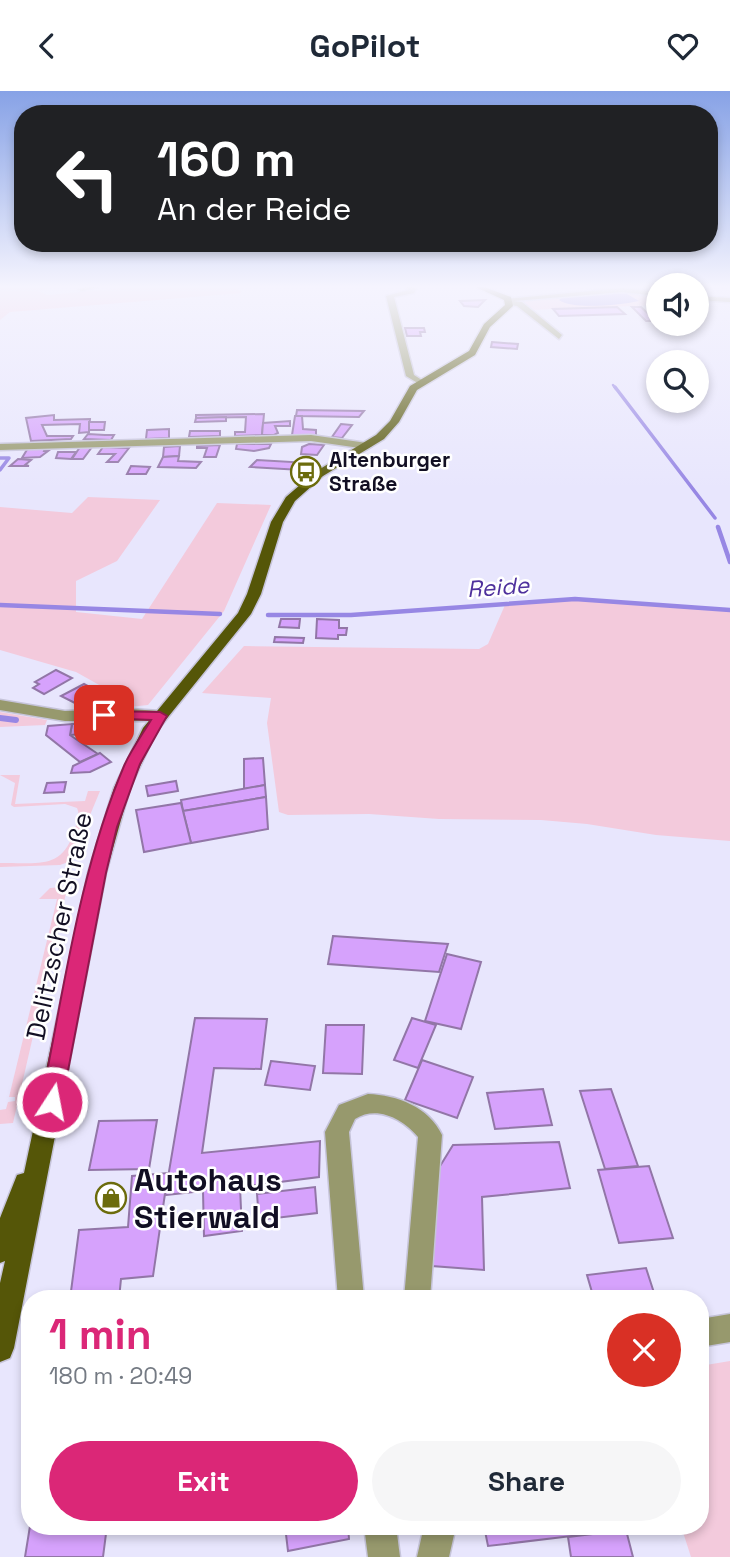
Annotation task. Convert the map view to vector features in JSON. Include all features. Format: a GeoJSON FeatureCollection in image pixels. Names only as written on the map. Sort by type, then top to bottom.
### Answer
{"type":"FeatureCollection","features":[{"type":"Feature","properties":{"kind":"main road","name":"Delitzscher Straße"},"geometry":{"type":"LineString","coordinates":[[0,1348],[97,873],[109,827],[133,764],[160,716],[227,639],[244,614],[254,594],[277,522],[290,499],[319,474],[367,446],[394,422],[408,395],[421,381],[470,353]]}},
{"type":"Feature","properties":{"kind":"main road","name":"Delitzscher Straße"},"geometry":{"type":"LineString","coordinates":[[0,1251],[47,1127]]}},
{"type":"Feature","properties":{"kind":"street"},"geometry":{"type":"LineString","coordinates":[[404,353],[410,376],[421,381]]}},
{"type":"Feature","properties":{"kind":"street"},"geometry":{"type":"LineString","coordinates":[[0,447],[311,438],[367,446]]}},
{"type":"Feature","properties":{"kind":"street"},"geometry":{"type":"LineString","coordinates":[[0,705],[65,716],[130,713],[160,716]]}},
{"type":"Feature","properties":{"kind":"street"},"geometry":{"type":"LineString","coordinates":[[350,1290],[337,1132],[346,1113],[361,1106],[382,1105],[410,1114],[424,1123],[430,1135],[418,1290]]}},
{"type":"Feature","properties":{"kind":"street"},"geometry":{"type":"LineString","coordinates":[[709,1332],[730,1328]]}},
{"type":"Feature","properties":{"kind":"street"},"geometry":{"type":"LineString","coordinates":[[381,1535],[384,1557]]}},
{"type":"Feature","properties":{"kind":"street"},"geometry":{"type":"LineString","coordinates":[[433,1557],[438,1535]]}},
{"type":"Feature","properties":{"kind":"shaded area"},"geometry":{"type":"Polygon","coordinates":[[[88,497],[160,500],[117,561],[76,581],[76,612],[142,619],[217,503],[271,505],[224,611],[148,705],[129,707],[110,691],[76,672],[0,650],[0,507],[72,513],[88,497]]]}},
{"type":"Feature","properties":{"kind":"shaded area"},"geometry":{"type":"Polygon","coordinates":[[[575,599],[730,611],[730,841],[656,835],[541,820],[439,819],[369,814],[288,815],[279,812],[267,723],[271,698],[202,693],[244,646],[479,649],[488,644],[505,605],[575,599]]]}},
{"type":"Feature","properties":{"kind":"shaded area"},"geometry":{"type":"Polygon","coordinates":[[[0,712],[47,720],[45,725],[0,727],[0,712]]]}},
{"type":"Feature","properties":{"kind":"shaded area"},"geometry":{"type":"Polygon","coordinates":[[[0,775],[20,775],[15,804],[85,801],[88,791],[100,791],[71,861],[60,865],[0,867],[0,863],[44,862],[61,854],[68,846],[78,814],[77,808],[65,804],[14,807],[11,805],[15,783],[0,775]]]}},
{"type":"Feature","properties":{"kind":"shaded area"},"geometry":{"type":"Polygon","coordinates":[[[62,887],[66,893],[13,1123],[0,1124],[0,1110],[6,1109],[8,1102],[15,1101],[15,1097],[9,1097],[57,899],[39,899],[50,888],[62,887]]]}},
{"type":"Feature","properties":{"kind":"shaded area"},"geometry":{"type":"Polygon","coordinates":[[[730,1361],[730,1557],[691,1557],[684,1535],[709,1535],[709,1364],[730,1361]]]}},
{"type":"Feature","properties":{"kind":"building"},"geometry":{"type":"Polygon","coordinates":[[[297,410],[364,411],[359,417],[296,416],[297,410]]]}},
{"type":"Feature","properties":{"kind":"building"},"geometry":{"type":"Polygon","coordinates":[[[264,414],[262,435],[235,436],[235,432],[245,432],[246,417],[196,418],[196,415],[264,414]]]}},
{"type":"Feature","properties":{"kind":"building"},"geometry":{"type":"Polygon","coordinates":[[[54,415],[54,420],[90,419],[89,432],[79,433],[80,424],[42,425],[47,436],[73,436],[71,439],[31,441],[26,418],[54,415]]]}},
{"type":"Feature","properties":{"kind":"building"},"geometry":{"type":"Polygon","coordinates":[[[295,416],[302,416],[303,429],[316,430],[316,435],[292,435],[295,416]]]}},
{"type":"Feature","properties":{"kind":"building"},"geometry":{"type":"Polygon","coordinates":[[[226,417],[226,421],[195,422],[196,418],[226,417]]]}},
{"type":"Feature","properties":{"kind":"building"},"geometry":{"type":"Polygon","coordinates":[[[290,421],[290,426],[275,426],[278,433],[274,435],[262,435],[263,423],[290,421]]]}},
{"type":"Feature","properties":{"kind":"building"},"geometry":{"type":"Polygon","coordinates":[[[89,422],[105,422],[104,430],[89,430],[89,422]]]}},
{"type":"Feature","properties":{"kind":"building"},"geometry":{"type":"Polygon","coordinates":[[[341,424],[352,425],[342,438],[332,437],[341,424]]]}},
{"type":"Feature","properties":{"kind":"building"},"geometry":{"type":"Polygon","coordinates":[[[169,429],[169,438],[146,439],[147,430],[169,429]]]}},
{"type":"Feature","properties":{"kind":"building"},"geometry":{"type":"Polygon","coordinates":[[[190,431],[220,431],[220,436],[189,437],[190,431]]]}},
{"type":"Feature","properties":{"kind":"building"},"geometry":{"type":"Polygon","coordinates":[[[88,434],[114,435],[111,440],[84,439],[88,434]]]}},
{"type":"Feature","properties":{"kind":"building"},"geometry":{"type":"Polygon","coordinates":[[[237,444],[271,444],[269,448],[254,451],[236,449],[237,444]]]}},
{"type":"Feature","properties":{"kind":"building"},"geometry":{"type":"Polygon","coordinates":[[[309,444],[324,445],[317,455],[301,454],[302,447],[309,444]]]}},
{"type":"Feature","properties":{"kind":"building"},"geometry":{"type":"Polygon","coordinates":[[[220,445],[216,457],[204,457],[207,448],[197,448],[197,446],[220,445]]]}},
{"type":"Feature","properties":{"kind":"building"},"geometry":{"type":"Polygon","coordinates":[[[180,446],[179,456],[163,457],[164,447],[180,446]]]}},
{"type":"Feature","properties":{"kind":"building"},"geometry":{"type":"Polygon","coordinates":[[[80,447],[92,447],[83,459],[72,459],[80,447]]]}},
{"type":"Feature","properties":{"kind":"building"},"geometry":{"type":"Polygon","coordinates":[[[103,447],[129,448],[118,462],[107,462],[115,454],[98,454],[103,447]]]}},
{"type":"Feature","properties":{"kind":"building"},"geometry":{"type":"Polygon","coordinates":[[[28,448],[45,448],[44,451],[48,451],[40,457],[22,458],[28,448]]]}},
{"type":"Feature","properties":{"kind":"building"},"geometry":{"type":"Polygon","coordinates":[[[58,452],[76,452],[71,459],[56,458],[58,452]]]}},
{"type":"Feature","properties":{"kind":"building"},"geometry":{"type":"Polygon","coordinates":[[[179,456],[178,461],[201,462],[196,468],[158,467],[163,457],[179,456]]]}},
{"type":"Feature","properties":{"kind":"building"},"geometry":{"type":"Polygon","coordinates":[[[18,459],[31,460],[25,465],[29,466],[10,466],[18,459]]]}},
{"type":"Feature","properties":{"kind":"building"},"geometry":{"type":"Polygon","coordinates":[[[257,460],[310,463],[301,470],[250,467],[257,460]]]}},
{"type":"Feature","properties":{"kind":"building"},"geometry":{"type":"Polygon","coordinates":[[[131,466],[150,467],[146,474],[127,474],[131,466]]]}},
{"type":"Feature","properties":{"kind":"building"},"geometry":{"type":"Polygon","coordinates":[[[281,619],[300,619],[299,628],[279,627],[281,619]]]}},
{"type":"Feature","properties":{"kind":"building"},"geometry":{"type":"Polygon","coordinates":[[[317,619],[339,620],[339,628],[347,628],[346,635],[338,635],[338,639],[316,638],[317,619]]]}},
{"type":"Feature","properties":{"kind":"building"},"geometry":{"type":"Polygon","coordinates":[[[275,637],[304,638],[303,643],[274,642],[275,637]]]}},
{"type":"Feature","properties":{"kind":"building"},"geometry":{"type":"Polygon","coordinates":[[[56,670],[72,678],[44,694],[33,688],[39,684],[35,682],[56,670]]]}},
{"type":"Feature","properties":{"kind":"building"},"geometry":{"type":"Polygon","coordinates":[[[84,684],[97,691],[75,703],[61,696],[84,684]]]}},
{"type":"Feature","properties":{"kind":"building"},"geometry":{"type":"Polygon","coordinates":[[[101,723],[99,733],[70,735],[72,724],[101,723]]]}},
{"type":"Feature","properties":{"kind":"building"},"geometry":{"type":"Polygon","coordinates":[[[72,724],[70,735],[98,754],[80,762],[46,735],[48,726],[72,724]]]}},
{"type":"Feature","properties":{"kind":"building"},"geometry":{"type":"Polygon","coordinates":[[[100,753],[111,762],[90,772],[71,773],[73,766],[100,753]]]}},
{"type":"Feature","properties":{"kind":"building"},"geometry":{"type":"Polygon","coordinates":[[[263,758],[265,785],[244,789],[244,759],[263,758]]]}},
{"type":"Feature","properties":{"kind":"building"},"geometry":{"type":"Polygon","coordinates":[[[176,781],[178,791],[148,796],[146,786],[176,781]]]}},
{"type":"Feature","properties":{"kind":"building"},"geometry":{"type":"Polygon","coordinates":[[[66,782],[64,792],[44,793],[47,783],[66,782]]]}},
{"type":"Feature","properties":{"kind":"building"},"geometry":{"type":"Polygon","coordinates":[[[265,785],[266,797],[183,811],[181,800],[265,785]]]}},
{"type":"Feature","properties":{"kind":"building"},"geometry":{"type":"Polygon","coordinates":[[[266,797],[268,829],[191,843],[183,811],[266,797]]]}},
{"type":"Feature","properties":{"kind":"building"},"geometry":{"type":"Polygon","coordinates":[[[181,803],[191,843],[144,852],[136,810],[181,803]]]}},
{"type":"Feature","properties":{"kind":"building"},"geometry":{"type":"Polygon","coordinates":[[[333,936],[448,944],[439,972],[328,964],[333,936]]]}},
{"type":"Feature","properties":{"kind":"building"},"geometry":{"type":"Polygon","coordinates":[[[447,954],[481,962],[461,1029],[425,1021],[447,954]]]}},
{"type":"Feature","properties":{"kind":"building"},"geometry":{"type":"Polygon","coordinates":[[[195,1018],[267,1019],[261,1069],[214,1068],[202,1153],[320,1141],[319,1177],[240,1187],[242,1231],[204,1236],[203,1191],[165,1195],[195,1018]]]}},
{"type":"Feature","properties":{"kind":"building"},"geometry":{"type":"Polygon","coordinates":[[[412,1018],[436,1025],[418,1068],[394,1060],[412,1018]]]}},
{"type":"Feature","properties":{"kind":"building"},"geometry":{"type":"Polygon","coordinates":[[[326,1025],[364,1025],[362,1074],[323,1073],[326,1025]]]}},
{"type":"Feature","properties":{"kind":"building"},"geometry":{"type":"Polygon","coordinates":[[[422,1060],[473,1077],[457,1118],[405,1100],[422,1060]]]}},
{"type":"Feature","properties":{"kind":"building"},"geometry":{"type":"Polygon","coordinates":[[[271,1061],[315,1066],[310,1090],[265,1085],[271,1061]]]}},
{"type":"Feature","properties":{"kind":"building"},"geometry":{"type":"Polygon","coordinates":[[[543,1089],[552,1125],[495,1129],[487,1093],[543,1089]]]}},
{"type":"Feature","properties":{"kind":"building"},"geometry":{"type":"Polygon","coordinates":[[[611,1089],[638,1166],[605,1169],[580,1091],[611,1089]]]}},
{"type":"Feature","properties":{"kind":"building"},"geometry":{"type":"Polygon","coordinates":[[[157,1120],[149,1169],[89,1170],[99,1121],[157,1120]]]}},
{"type":"Feature","properties":{"kind":"building"},"geometry":{"type":"Polygon","coordinates":[[[559,1142],[570,1188],[482,1197],[484,1270],[432,1266],[437,1171],[453,1145],[559,1142]]]}},
{"type":"Feature","properties":{"kind":"building"},"geometry":{"type":"Polygon","coordinates":[[[649,1166],[673,1238],[619,1243],[598,1170],[649,1166]]]}},
{"type":"Feature","properties":{"kind":"building"},"geometry":{"type":"Polygon","coordinates":[[[168,1173],[153,1276],[121,1279],[120,1290],[71,1290],[79,1230],[128,1227],[132,1176],[168,1173]]]}},
{"type":"Feature","properties":{"kind":"building"},"geometry":{"type":"Polygon","coordinates":[[[315,1187],[317,1213],[259,1220],[257,1194],[315,1187]]]}},
{"type":"Feature","properties":{"kind":"building"},"geometry":{"type":"Polygon","coordinates":[[[646,1268],[653,1290],[591,1290],[587,1275],[646,1268]]]}},
{"type":"Feature","properties":{"kind":"building"},"geometry":{"type":"Polygon","coordinates":[[[29,1535],[106,1535],[103,1557],[25,1557],[29,1535]]]}},
{"type":"Feature","properties":{"kind":"building"},"geometry":{"type":"Polygon","coordinates":[[[286,1535],[349,1535],[349,1539],[288,1551],[286,1535]]]}},
{"type":"Feature","properties":{"kind":"building"},"geometry":{"type":"Polygon","coordinates":[[[486,1535],[581,1535],[488,1546],[486,1535]]]}},
{"type":"Feature","properties":{"kind":"building"},"geometry":{"type":"Polygon","coordinates":[[[627,1535],[633,1557],[571,1557],[568,1537],[627,1535]]]}},
{"type":"Feature","properties":{"kind":"waterway"},"geometry":{"type":"LineString","coordinates":[[613,385],[616,389]]}},
{"type":"Feature","properties":{"kind":"waterway"},"geometry":{"type":"LineString","coordinates":[[615,387],[715,518]]}},
{"type":"Feature","properties":{"kind":"waterway"},"geometry":{"type":"LineString","coordinates":[[0,458],[9,458],[0,470]]}},
{"type":"Feature","properties":{"kind":"waterway"},"geometry":{"type":"LineString","coordinates":[[718,527],[730,562]]}},
{"type":"Feature","properties":{"kind":"waterway","name":"Reide"},"geometry":{"type":"LineString","coordinates":[[268,615],[351,615],[575,599],[730,610]]}},
{"type":"Feature","properties":{"kind":"waterway","name":"Reide"},"geometry":{"type":"LineString","coordinates":[[0,605],[220,614]]}},
{"type":"Feature","properties":{"kind":"waterway"},"geometry":{"type":"LineString","coordinates":[[0,718],[16,720]]}},
{"type":"Feature","properties":{"kind":"place","name":"Altenburger Straße"},"geometry":{"type":"Point","coordinates":[306,472]}},
{"type":"Feature","properties":{"kind":"place","name":"Autohaus Stierwald"},"geometry":{"type":"Point","coordinates":[111,1198]}},
{"type":"Feature","properties":{"kind":"route"},"geometry":{"type":"LineString","coordinates":[[52,1102],[97,873],[109,827],[133,764],[149,731],[160,716],[130,713],[104,715]]}}]}
